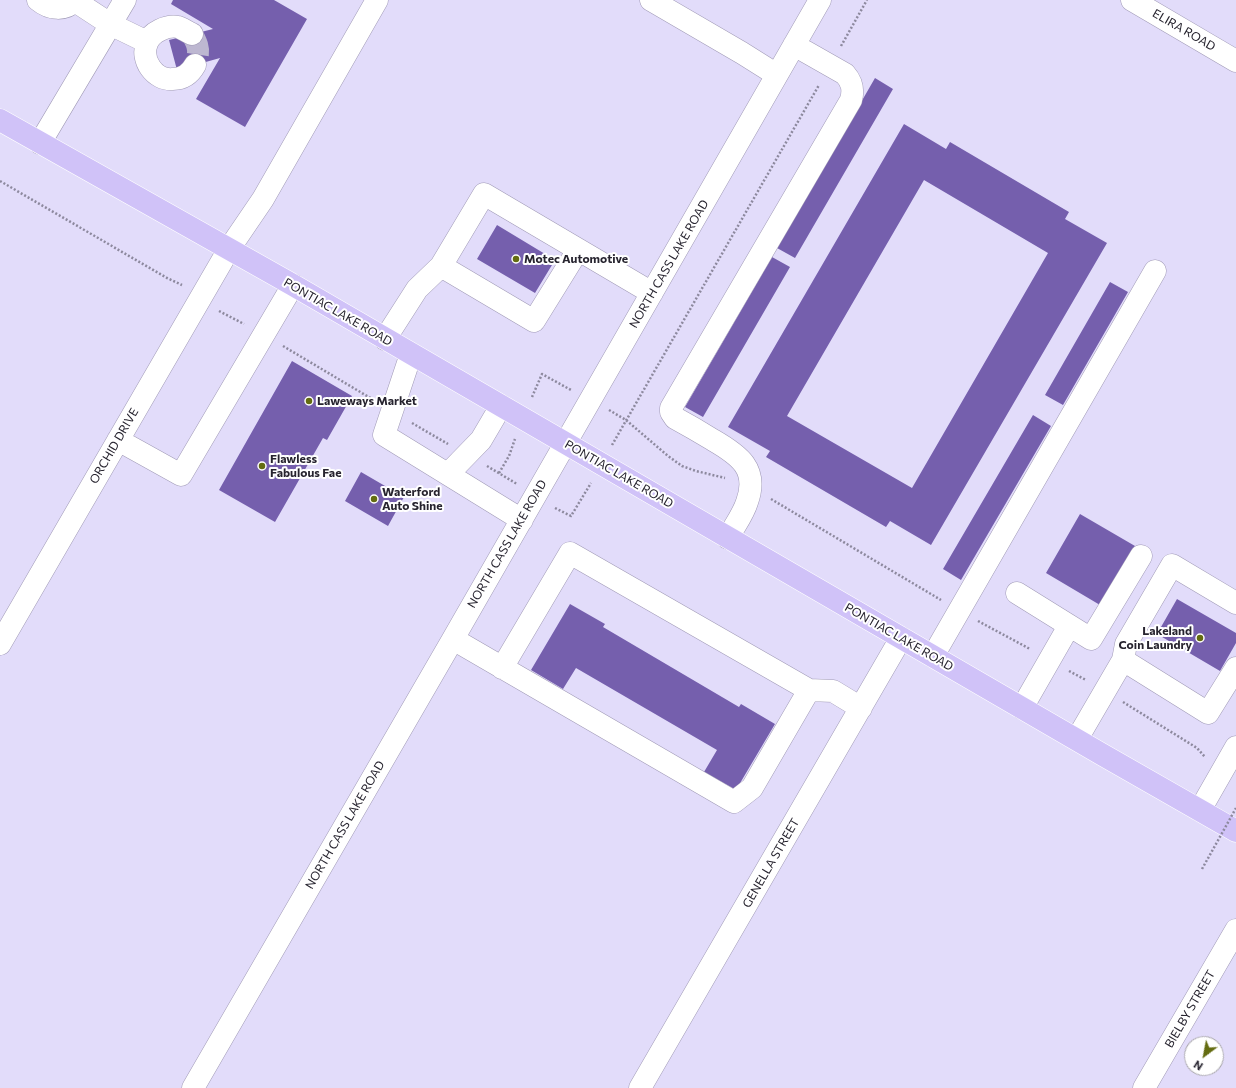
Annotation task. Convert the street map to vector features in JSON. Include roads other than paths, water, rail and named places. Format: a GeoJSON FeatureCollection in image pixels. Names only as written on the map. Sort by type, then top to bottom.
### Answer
{"type":"FeatureCollection","features":[{"type":"Feature","properties":{"kind":"main road","name":"PONTIAC LAKE ROAD"},"geometry":{"type":"LineString","coordinates":[[0,120],[293,285],[1236,831]]}},
{"type":"Feature","properties":{"kind":"street"},"geometry":{"type":"LineString","coordinates":[[38,0],[51,8],[68,6],[76,1],[110,24],[147,42]]}},
{"type":"Feature","properties":{"kind":"street"},"geometry":{"type":"LineString","coordinates":[[40,143],[124,0]]}},
{"type":"Feature","properties":{"kind":"street","name":"ORCHID DRIVE"},"geometry":{"type":"LineString","coordinates":[[0,644],[229,249],[263,199],[377,0]]}},
{"type":"Feature","properties":{"kind":"street"},"geometry":{"type":"LineString","coordinates":[[651,0],[777,75]]}},
{"type":"Feature","properties":{"kind":"street","name":"NORTH CASS LAKE ROAD"},"geometry":{"type":"LineString","coordinates":[[193,1088],[522,520],[820,0]]}},
{"type":"Feature","properties":{"kind":"street","name":"ELIRA ROAD"},"geometry":{"type":"LineString","coordinates":[[1132,0],[1236,61]]}},
{"type":"Feature","properties":{"kind":"street"},"geometry":{"type":"LineString","coordinates":[[192,34],[178,27],[169,27],[160,30],[147,42],[146,58],[154,73],[169,80],[178,79],[185,76],[195,65]]}},
{"type":"Feature","properties":{"kind":"street"},"geometry":{"type":"LineString","coordinates":[[728,538],[747,504],[751,488],[750,477],[746,464],[741,458],[724,446],[675,418],[671,412],[671,408],[851,100],[853,93],[852,86],[850,80],[845,74],[794,45]]}},
{"type":"Feature","properties":{"kind":"street"},"geometry":{"type":"LineString","coordinates":[[385,339],[417,289],[441,266],[484,194],[652,293]]}},
{"type":"Feature","properties":{"kind":"street"},"geometry":{"type":"LineString","coordinates":[[441,266],[534,321],[578,250]]}},
{"type":"Feature","properties":{"kind":"street"},"geometry":{"type":"LineString","coordinates":[[933,656],[1155,271]]}},
{"type":"Feature","properties":{"kind":"street"},"geometry":{"type":"LineString","coordinates":[[118,440],[181,475],[293,285]]}},
{"type":"Feature","properties":{"kind":"street"},"geometry":{"type":"LineString","coordinates":[[411,354],[384,435],[522,520]]}},
{"type":"Feature","properties":{"kind":"street"},"geometry":{"type":"LineString","coordinates":[[448,474],[481,440],[501,406]]}},
{"type":"Feature","properties":{"kind":"street"},"geometry":{"type":"LineString","coordinates":[[502,668],[570,553],[809,690],[833,691],[861,708]]}},
{"type":"Feature","properties":{"kind":"street"},"geometry":{"type":"LineString","coordinates":[[1017,593],[1091,639],[1141,556]]}},
{"type":"Feature","properties":{"kind":"street"},"geometry":{"type":"LineString","coordinates":[[1077,739],[1123,660],[1126,644],[1172,566],[1236,603]]}},
{"type":"Feature","properties":{"kind":"street"},"geometry":{"type":"LineString","coordinates":[[1022,708],[1070,626]]}},
{"type":"Feature","properties":{"kind":"street","name":"GENELLA STREET"},"geometry":{"type":"LineString","coordinates":[[640,1088],[901,638]]}},
{"type":"Feature","properties":{"kind":"street"},"geometry":{"type":"LineString","coordinates":[[453,639],[734,802],[752,788],[809,690]]}},
{"type":"Feature","properties":{"kind":"street"},"geometry":{"type":"LineString","coordinates":[[1123,660],[1208,713],[1236,668]]}},
{"type":"Feature","properties":{"kind":"street"},"geometry":{"type":"LineString","coordinates":[[1200,810],[1236,747]]}},
{"type":"Feature","properties":{"kind":"street","name":"BIELBY STREET"},"geometry":{"type":"LineString","coordinates":[[1144,1088],[1236,930]]}},
{"type":"Feature","properties":{"kind":"tunnel"},"geometry":{"type":"LineString","coordinates":[[192,34],[198,49],[198,56],[195,65]]}},
{"type":"Feature","properties":{"kind":"place","name":"Motec Automotive"},"geometry":{"type":"Point","coordinates":[516,259]}},
{"type":"Feature","properties":{"kind":"place","name":"Laweways Market"},"geometry":{"type":"Point","coordinates":[309,401]}},
{"type":"Feature","properties":{"kind":"place","name":"Flawless Fabulous Fae"},"geometry":{"type":"Point","coordinates":[262,466]}},
{"type":"Feature","properties":{"kind":"place","name":"Waterford Auto Shine"},"geometry":{"type":"Point","coordinates":[374,499]}},
{"type":"Feature","properties":{"kind":"place","name":"Lakeland Coin Laundry"},"geometry":{"type":"Point","coordinates":[1200,638]}}]}
